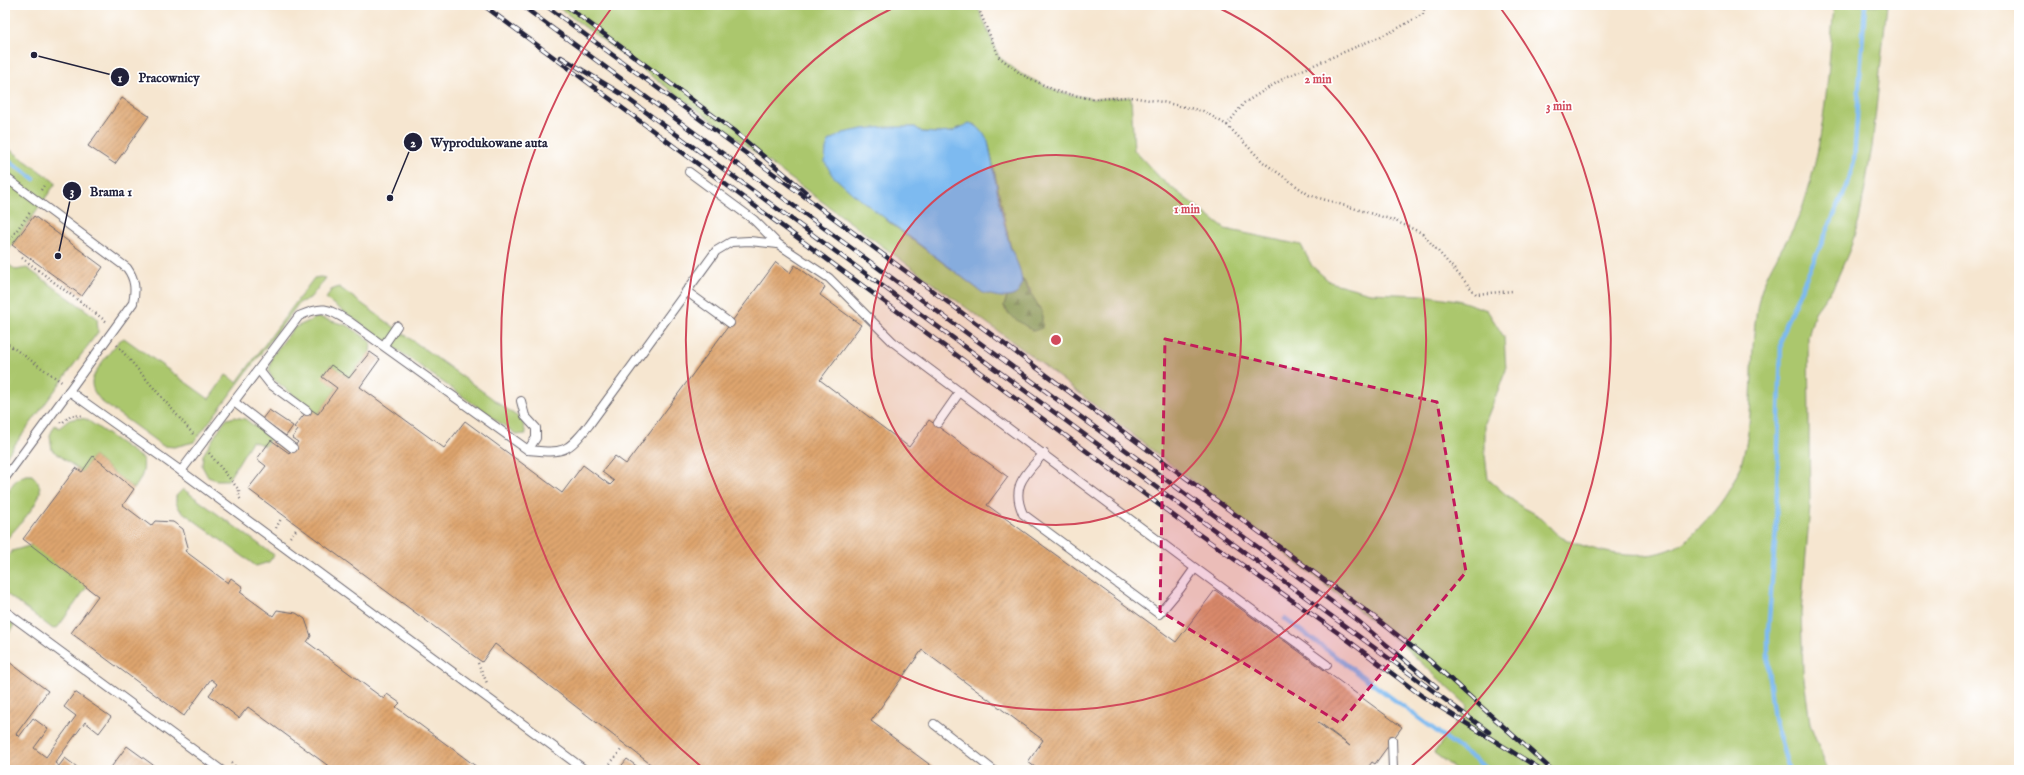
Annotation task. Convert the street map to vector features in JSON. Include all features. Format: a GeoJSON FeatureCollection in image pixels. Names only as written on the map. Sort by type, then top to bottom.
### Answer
{"type":"FeatureCollection","features":[{"type":"Feature","properties":{"kind":"lane"},"geometry":{"type":"LineString","coordinates":[[689,172],[754,220],[778,244],[829,278],[893,342],[959,393],[1044,453],[1195,568],[1327,664]]}},
{"type":"Feature","properties":{"kind":"lane"},"geometry":{"type":"LineString","coordinates":[[5,177],[127,268],[132,275],[135,294],[133,303],[5,478]]}},
{"type":"Feature","properties":{"kind":"lane"},"geometry":{"type":"LineString","coordinates":[[181,471],[299,316],[315,309],[330,310],[384,345],[528,450],[549,452],[567,449],[577,440],[716,251],[731,242],[749,241],[778,244]]}},
{"type":"Feature","properties":{"kind":"lane"},"geometry":{"type":"LineString","coordinates":[[686,291],[730,323]]}},
{"type":"Feature","properties":{"kind":"lane"},"geometry":{"type":"LineString","coordinates":[[384,345],[397,326]]}},
{"type":"Feature","properties":{"kind":"lane"},"geometry":{"type":"LineString","coordinates":[[259,370],[270,384],[306,410]]}},
{"type":"Feature","properties":{"kind":"lane"},"geometry":{"type":"LineString","coordinates":[[69,391],[181,471],[585,770]]}},
{"type":"Feature","properties":{"kind":"lane"},"geometry":{"type":"LineString","coordinates":[[938,423],[959,393]]}},
{"type":"Feature","properties":{"kind":"lane"},"geometry":{"type":"LineString","coordinates":[[521,401],[525,416],[536,428],[536,438],[528,450]]}},
{"type":"Feature","properties":{"kind":"lane"},"geometry":{"type":"LineString","coordinates":[[234,402],[293,448]]}},
{"type":"Feature","properties":{"kind":"lane"},"geometry":{"type":"LineString","coordinates":[[1044,453],[1021,480],[1018,502],[1023,514],[1159,614],[1195,568]]}},
{"type":"Feature","properties":{"kind":"lane"},"geometry":{"type":"LineString","coordinates":[[5,610],[221,770]]}},
{"type":"Feature","properties":{"kind":"lane"},"geometry":{"type":"LineString","coordinates":[[934,724],[993,770]]}},
{"type":"Feature","properties":{"kind":"lane"},"geometry":{"type":"LineString","coordinates":[[1392,740],[1393,770]]}},
{"type":"Feature","properties":{"kind":"path"},"geometry":{"type":"LineString","coordinates":[[977,5],[999,57],[1021,74],[1058,92],[1093,99],[1131,97],[1204,111],[1227,125],[1263,162],[1309,195],[1393,220],[1422,233],[1476,294],[1513,291]]}},
{"type":"Feature","properties":{"kind":"path"},"geometry":{"type":"LineString","coordinates":[[1227,125],[1244,103],[1286,77],[1393,31],[1423,14],[1425,5]]}},
{"type":"Feature","properties":{"kind":"path"},"geometry":{"type":"LineString","coordinates":[[40,190],[44,184]]}},
{"type":"Feature","properties":{"kind":"path"},"geometry":{"type":"LineString","coordinates":[[5,246],[32,210]]}},
{"type":"Feature","properties":{"kind":"path"},"geometry":{"type":"LineString","coordinates":[[22,258],[107,322]]}},
{"type":"Feature","properties":{"kind":"path"},"geometry":{"type":"LineString","coordinates":[[108,337],[202,444],[239,490],[239,497],[244,503]]}},
{"type":"Feature","properties":{"kind":"path"},"geometry":{"type":"LineString","coordinates":[[5,342],[63,384]]}},
{"type":"Feature","properties":{"kind":"path"},"geometry":{"type":"LineString","coordinates":[[276,527],[281,519]]}},
{"type":"Feature","properties":{"kind":"path"},"geometry":{"type":"LineString","coordinates":[[290,538],[296,530]]}},
{"type":"Feature","properties":{"kind":"path"},"geometry":{"type":"LineString","coordinates":[[605,770],[621,750]]}},
{"type":"Feature","properties":{"kind":"highlighted area"},"geometry":{"type":"Polygon","coordinates":[[[1165,339],[1437,402],[1466,572],[1340,723],[1160,611],[1165,339]]]}},
{"type":"Feature","properties":{"kind":"green space"},"geometry":{"type":"Polygon","coordinates":[[[555,5],[977,5],[999,57],[1021,74],[1058,92],[1093,99],[1131,97],[1134,150],[1162,180],[1225,229],[1301,245],[1312,266],[1330,282],[1370,293],[1423,295],[1458,300],[1487,310],[1504,337],[1506,370],[1485,423],[1485,455],[1488,479],[1519,505],[1534,513],[1560,537],[1593,549],[1610,553],[1643,555],[1659,553],[1674,548],[1688,539],[1719,505],[1737,474],[1743,457],[1750,417],[1754,335],[1760,295],[1768,273],[1792,231],[1802,209],[1810,184],[1821,134],[1834,5],[1887,5],[1872,147],[1859,221],[1850,249],[1834,286],[1815,312],[1808,337],[1810,507],[1801,613],[1803,671],[1810,724],[1828,770],[1457,770],[1434,753],[1468,706],[1400,643],[1025,351],[555,5]],[[975,124],[960,127],[952,132],[936,133],[922,132],[915,127],[863,129],[886,220],[983,293],[1007,297],[1004,306],[1006,311],[1033,331],[1031,291],[1020,275],[1010,245],[988,141],[975,124]]]}},
{"type":"Feature","properties":{"kind":"green space"},"geometry":{"type":"Polygon","coordinates":[[[5,146],[56,183],[5,255],[5,146]]]}},
{"type":"Feature","properties":{"kind":"green space"},"geometry":{"type":"Polygon","coordinates":[[[5,262],[16,270],[27,268],[97,318],[98,332],[5,458],[5,262]]]}},
{"type":"Feature","properties":{"kind":"green space"},"geometry":{"type":"Polygon","coordinates":[[[1020,275],[1042,312],[1042,328],[1033,331],[1011,316],[1004,306],[1007,297],[1015,295],[1022,282],[1020,275]]]}},
{"type":"Feature","properties":{"kind":"green space"},"geometry":{"type":"Polygon","coordinates":[[[314,278],[326,278],[310,298],[299,303],[194,442],[174,447],[163,446],[102,402],[94,391],[92,383],[95,373],[119,341],[124,338],[209,399],[226,375],[237,382],[314,278]]]}},
{"type":"Feature","properties":{"kind":"green space"},"geometry":{"type":"Polygon","coordinates":[[[339,287],[522,420],[526,434],[517,435],[326,299],[331,290],[339,287]]]}},
{"type":"Feature","properties":{"kind":"green space"},"geometry":{"type":"Polygon","coordinates":[[[318,317],[349,326],[371,342],[370,352],[349,378],[331,365],[323,377],[337,388],[318,414],[273,379],[269,372],[272,356],[294,328],[318,317]]]}},
{"type":"Feature","properties":{"kind":"green space"},"geometry":{"type":"Polygon","coordinates":[[[235,417],[245,419],[271,438],[265,446],[252,441],[228,480],[216,480],[208,477],[202,466],[203,455],[221,426],[227,419],[235,417]]]}},
{"type":"Feature","properties":{"kind":"green space"},"geometry":{"type":"Polygon","coordinates":[[[77,418],[86,419],[143,459],[142,475],[134,489],[93,456],[82,472],[52,450],[50,435],[55,425],[59,428],[69,420],[77,418]]]}},
{"type":"Feature","properties":{"kind":"green space"},"geometry":{"type":"Polygon","coordinates":[[[26,475],[32,475],[36,479],[40,492],[30,511],[5,541],[5,512],[8,493],[12,485],[18,479],[26,475]]]}},
{"type":"Feature","properties":{"kind":"green space"},"geometry":{"type":"Polygon","coordinates":[[[183,489],[274,555],[269,562],[256,566],[180,510],[176,503],[176,496],[183,489]]]}},
{"type":"Feature","properties":{"kind":"green space"},"geometry":{"type":"Polygon","coordinates":[[[32,545],[87,587],[58,627],[53,629],[5,593],[5,561],[12,551],[32,545]]]}},
{"type":"Feature","properties":{"kind":"green space"},"geometry":{"type":"Polygon","coordinates":[[[5,619],[14,625],[5,639],[5,619]]]}},
{"type":"Feature","properties":{"kind":"water"},"geometry":{"type":"Polygon","coordinates":[[[969,123],[978,127],[988,141],[1006,233],[1022,277],[1021,287],[1018,292],[1010,297],[999,297],[983,293],[852,193],[832,175],[825,162],[826,149],[829,141],[843,133],[863,129],[887,127],[915,127],[922,132],[952,132],[969,123]]]}},
{"type":"Feature","properties":{"kind":"building"},"geometry":{"type":"Polygon","coordinates":[[[122,98],[149,116],[115,164],[88,146],[122,98]]]}},
{"type":"Feature","properties":{"kind":"building"},"geometry":{"type":"Polygon","coordinates":[[[34,216],[103,267],[82,296],[12,245],[34,216]]]}},
{"type":"Feature","properties":{"kind":"building"},"geometry":{"type":"Polygon","coordinates":[[[776,262],[790,273],[795,265],[825,287],[820,295],[861,325],[820,380],[909,447],[929,420],[1008,477],[987,505],[1176,642],[1215,590],[1402,727],[1375,764],[1372,762],[1366,770],[1039,770],[1028,762],[1043,740],[922,650],[871,721],[937,770],[658,770],[495,644],[482,662],[248,489],[266,466],[257,459],[271,440],[289,453],[298,442],[292,438],[298,430],[294,427],[309,408],[318,414],[337,388],[322,377],[331,365],[349,378],[370,352],[380,359],[360,387],[444,448],[465,421],[562,493],[583,465],[610,485],[614,481],[602,472],[615,456],[626,464],[776,262]],[[1319,722],[1318,723],[1350,746],[1319,722]]]}},
{"type":"Feature","properties":{"kind":"building"},"geometry":{"type":"Polygon","coordinates":[[[269,410],[293,426],[286,436],[262,419],[269,410]]]}},
{"type":"Feature","properties":{"kind":"building"},"geometry":{"type":"Polygon","coordinates":[[[93,456],[134,489],[123,505],[151,526],[155,521],[173,522],[183,529],[188,547],[185,551],[228,583],[231,578],[243,587],[240,592],[273,616],[277,610],[296,613],[305,619],[311,636],[307,642],[384,699],[387,694],[400,703],[396,707],[481,770],[334,770],[248,707],[239,718],[209,695],[217,684],[211,679],[184,716],[71,633],[98,596],[23,539],[76,468],[82,472],[93,456]]]}},
{"type":"Feature","properties":{"kind":"building"},"geometry":{"type":"Polygon","coordinates":[[[5,659],[48,691],[16,734],[19,737],[33,718],[48,729],[34,748],[46,757],[76,716],[64,707],[75,692],[111,717],[99,733],[85,722],[55,763],[59,766],[65,758],[81,770],[5,770],[5,659]]]}},
{"type":"Feature","properties":{"kind":"building"},"geometry":{"type":"Polygon","coordinates":[[[127,746],[160,770],[109,770],[127,746]]]}},
{"type":"Feature","properties":{"kind":"building"},"geometry":{"type":"Polygon","coordinates":[[[627,759],[642,770],[618,770],[627,759]]]}},
{"type":"Feature","properties":{"kind":"waterway"},"geometry":{"type":"LineString","coordinates":[[1789,770],[1774,719],[1768,669],[1768,633],[1776,528],[1781,341],[1785,325],[1848,184],[1854,161],[1865,5]]}},
{"type":"Feature","properties":{"kind":"waterway"},"geometry":{"type":"LineString","coordinates":[[5,158],[34,179]]}},
{"type":"Feature","properties":{"kind":"waterway"},"geometry":{"type":"LineString","coordinates":[[1285,619],[1489,770]]}},
{"type":"Feature","properties":{"kind":"railway"},"geometry":{"type":"LineString","coordinates":[[483,5],[1193,530],[1341,635],[1422,696],[1537,767]]}},
{"type":"Feature","properties":{"kind":"railway"},"geometry":{"type":"LineString","coordinates":[[521,5],[1358,621],[1437,687]]}},
{"type":"Feature","properties":{"kind":"railway"},"geometry":{"type":"LineString","coordinates":[[545,5],[1377,619],[1429,660],[1552,770]]}},
{"type":"Feature","properties":{"kind":"railway"},"geometry":{"type":"LineString","coordinates":[[565,5],[734,131],[808,194]]}},
{"type":"Feature","properties":{"kind":"railway"},"geometry":{"type":"LineString","coordinates":[[561,57],[620,93],[1489,732]]}},
{"type":"Feature","properties":{"kind":"place","name":"Pracownicy"},"geometry":{"type":"Point","coordinates":[34,55]}},
{"type":"Feature","properties":{"kind":"place","name":"Wyprodukowane auta"},"geometry":{"type":"Point","coordinates":[390,198]}},
{"type":"Feature","properties":{"kind":"place","name":"Brama 1"},"geometry":{"type":"Point","coordinates":[58,256]}}]}
